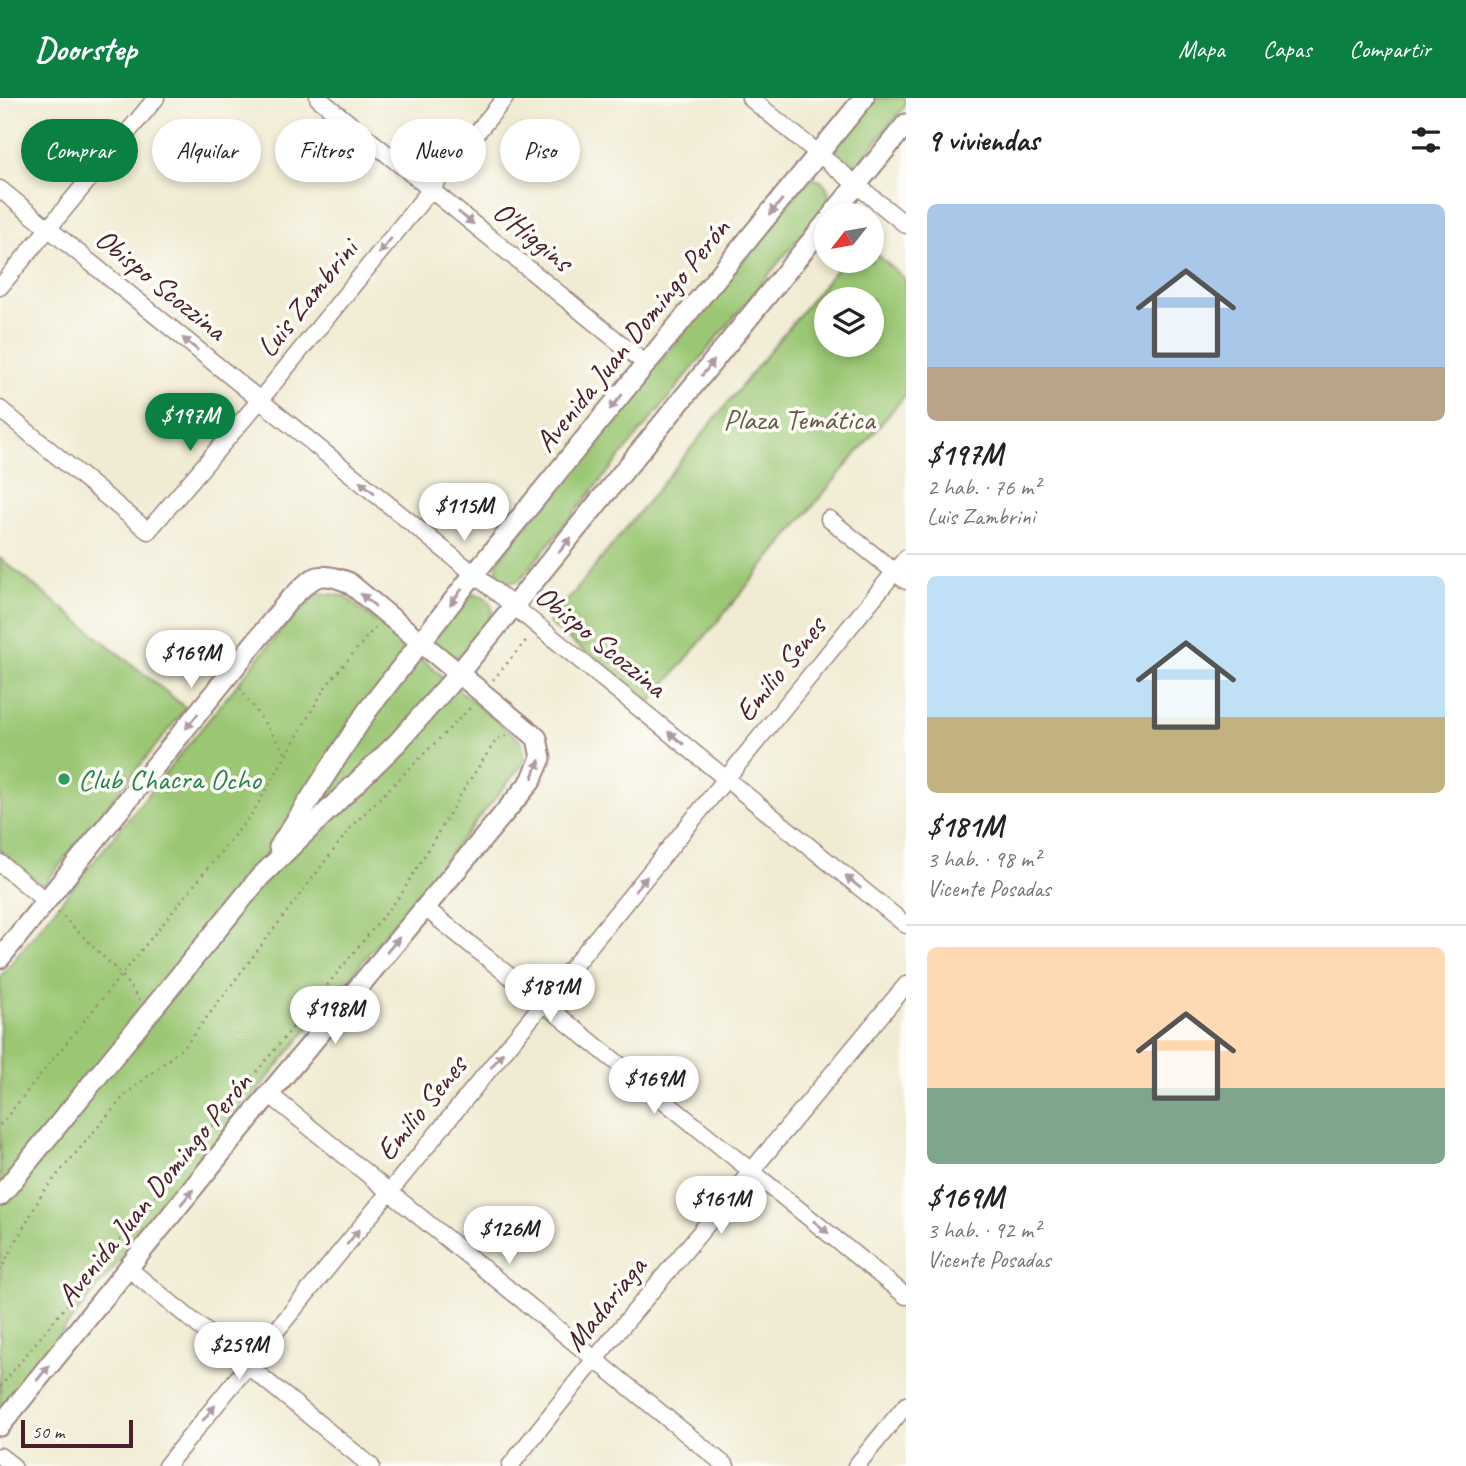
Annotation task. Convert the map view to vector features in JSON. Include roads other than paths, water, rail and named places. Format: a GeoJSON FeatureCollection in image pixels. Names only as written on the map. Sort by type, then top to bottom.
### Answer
{"type":"FeatureCollection","features":[{"type":"Feature","properties":{"kind":"main road","name":"Avenida Juan Domingo Perón"},"geometry":{"type":"LineString","coordinates":[[260,877],[367,711],[474,574],[864,98]]}},
{"type":"Feature","properties":{"kind":"main road"},"geometry":{"type":"LineString","coordinates":[[842,203],[906,124]]}},
{"type":"Feature","properties":{"kind":"main road","name":"Avenida Juan Domingo Perón"},"geometry":{"type":"LineString","coordinates":[[0,1196],[260,877],[398,742],[459,673],[814,238]]}},
{"type":"Feature","properties":{"kind":"main road"},"geometry":{"type":"LineString","coordinates":[[0,958],[289,600],[314,576],[330,575],[348,582],[459,673]]}},
{"type":"Feature","properties":{"kind":"main road","name":"Avenida Juan Domingo Perón"},"geometry":{"type":"LineString","coordinates":[[0,1426],[269,1094],[531,781],[541,758],[537,738],[459,673]]}},
{"type":"Feature","properties":{"kind":"street"},"geometry":{"type":"LineString","coordinates":[[0,287],[156,98]]}},
{"type":"Feature","properties":{"kind":"street","name":"O'Higgins"},"geometry":{"type":"LineString","coordinates":[[318,98],[647,365]]}},
{"type":"Feature","properties":{"kind":"street","name":"Luis Zambrini"},"geometry":{"type":"LineString","coordinates":[[0,409],[148,531],[260,400],[505,98]]}},
{"type":"Feature","properties":{"kind":"street"},"geometry":{"type":"LineString","coordinates":[[750,98],[906,225]]}},
{"type":"Feature","properties":{"kind":"street","name":"Obispo Scozzina"},"geometry":{"type":"LineString","coordinates":[[0,189],[906,925]]}},
{"type":"Feature","properties":{"kind":"street"},"geometry":{"type":"LineString","coordinates":[[829,519],[900,577]]}},
{"type":"Feature","properties":{"kind":"street","name":"Emilio Senes"},"geometry":{"type":"LineString","coordinates":[[166,1466],[726,779],[900,577],[906,558]]}},
{"type":"Feature","properties":{"kind":"street"},"geometry":{"type":"LineString","coordinates":[[0,863],[47,902]]}},
{"type":"Feature","properties":{"kind":"street"},"geometry":{"type":"LineString","coordinates":[[425,907],[906,1296]]}},
{"type":"Feature","properties":{"kind":"street","name":"Madariaga"},"geometry":{"type":"LineString","coordinates":[[510,1466],[595,1359],[906,985]]}},
{"type":"Feature","properties":{"kind":"street"},"geometry":{"type":"LineString","coordinates":[[269,1094],[726,1466]]}},
{"type":"Feature","properties":{"kind":"street"},"geometry":{"type":"LineString","coordinates":[[129,1269],[372,1466]]}},
{"type":"Feature","properties":{"kind":"street"},"geometry":{"type":"LineString","coordinates":[[856,1466],[906,1405]]}},
{"type":"Feature","properties":{"kind":"street"},"geometry":{"type":"LineString","coordinates":[[0,1456],[13,1466]]}},
{"type":"Feature","properties":{"kind":"place","name":"Club Chacra Ocho"},"geometry":{"type":"Point","coordinates":[64,779]}},
{"type":"Feature","properties":{"kind":"park label","name":"Plaza Temática"},"geometry":{"type":"Point","coordinates":[799,419]}}]}
